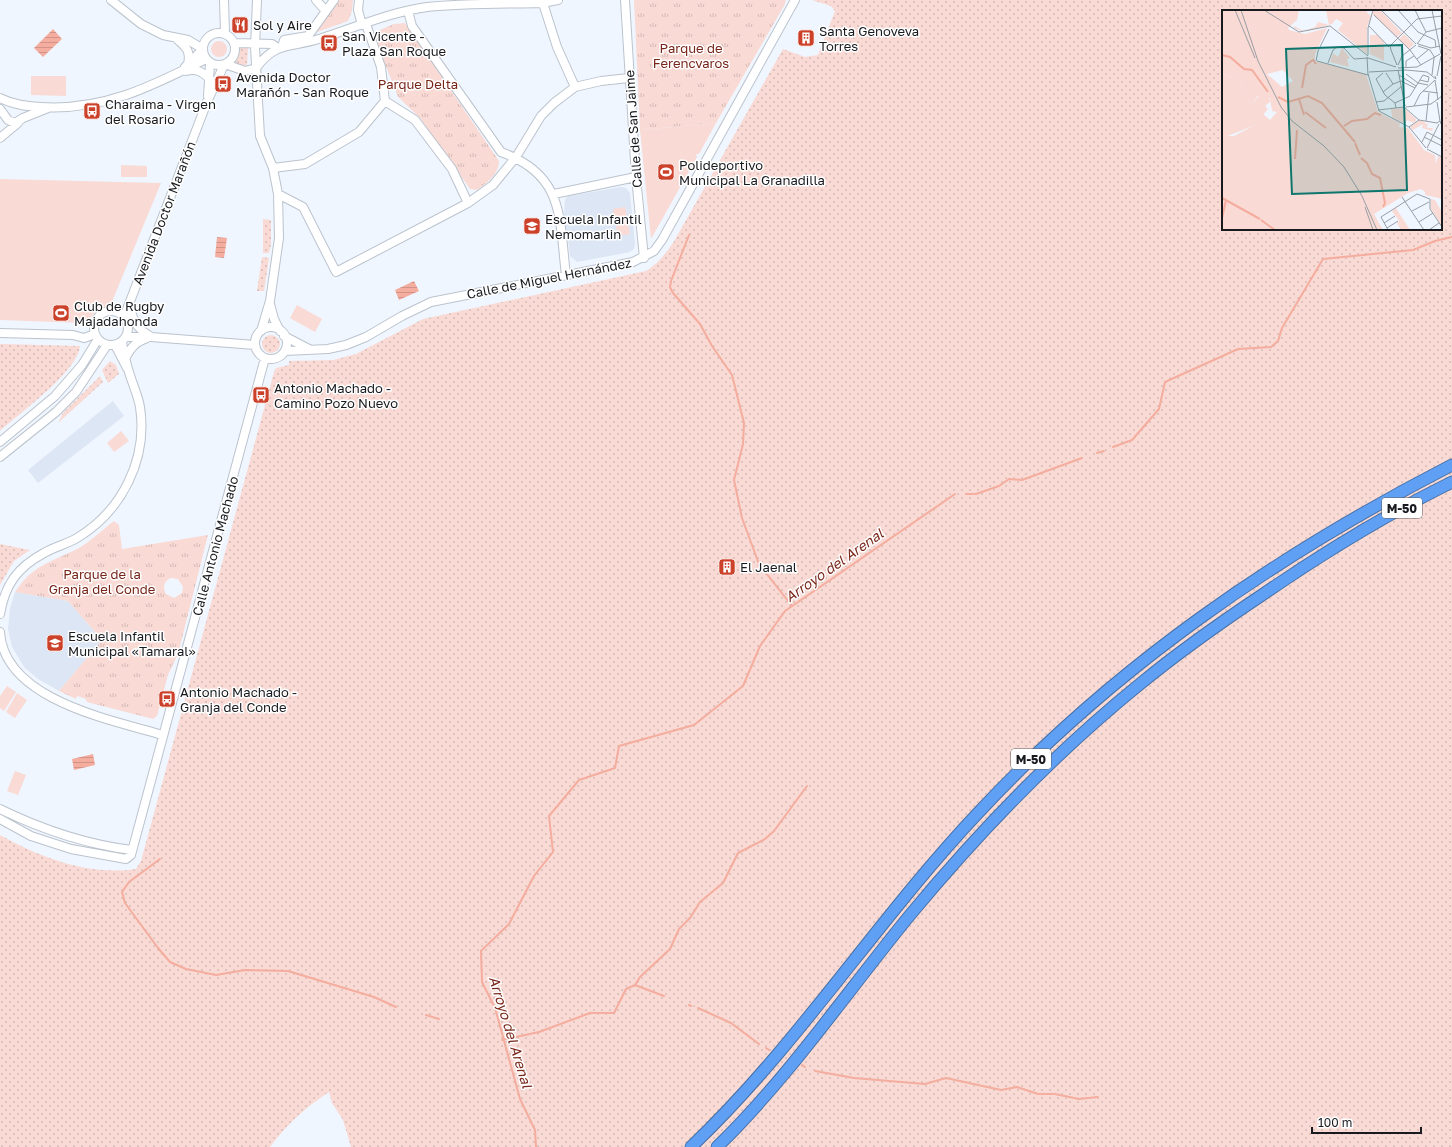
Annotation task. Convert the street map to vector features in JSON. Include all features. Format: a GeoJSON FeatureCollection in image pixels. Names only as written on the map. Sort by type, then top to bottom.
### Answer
{"type":"FeatureCollection","features":[{"type":"Feature","properties":{"kind":"highway","name":"M-50"},"geometry":{"type":"LineString","coordinates":[[691,1147],[725,1115],[791,1040],[900,901],[977,813],[1050,739],[1130,670],[1198,618],[1332,530],[1452,465]]}},
{"type":"Feature","properties":{"kind":"highway","name":"M-50"},"geometry":{"type":"LineString","coordinates":[[716,1147],[738,1126],[804,1050],[910,915],[988,826],[1064,751],[1140,684],[1210,631],[1353,535],[1452,482]]}},
{"type":"Feature","properties":{"kind":"street"},"geometry":{"type":"LineString","coordinates":[[111,0],[141,24],[163,35],[176,39],[188,40],[203,49]]}},
{"type":"Feature","properties":{"kind":"street"},"geometry":{"type":"LineString","coordinates":[[221,33],[224,0]]}},
{"type":"Feature","properties":{"kind":"street"},"geometry":{"type":"LineString","coordinates":[[257,0],[255,44],[260,136],[273,168],[278,194],[279,238],[270,301],[255,345],[258,353],[265,358],[278,357],[285,351],[286,342],[274,319],[270,301]]}},
{"type":"Feature","properties":{"kind":"street"},"geometry":{"type":"LineString","coordinates":[[316,0],[326,11]]}},
{"type":"Feature","properties":{"kind":"street"},"geometry":{"type":"LineString","coordinates":[[280,48],[284,40],[308,36],[334,0]]}},
{"type":"Feature","properties":{"kind":"street"},"geometry":{"type":"LineString","coordinates":[[273,168],[305,164],[359,132],[385,101],[381,67],[358,10],[358,0]]}},
{"type":"Feature","properties":{"kind":"street"},"geometry":{"type":"LineString","coordinates":[[0,138],[4,114],[7,108],[16,105],[51,108],[113,100],[149,87],[180,72],[208,61],[218,66],[225,65],[245,71],[256,68],[264,58],[280,48],[312,42],[364,24],[427,7],[558,0]]}},
{"type":"Feature","properties":{"kind":"street","name":"Calle de San Jaime"},"geometry":{"type":"LineString","coordinates":[[625,0],[636,177],[644,258]]}},
{"type":"Feature","properties":{"kind":"street","name":"Calle de Miguel Hernández"},"geometry":{"type":"LineString","coordinates":[[285,351],[328,349],[346,345],[366,337],[402,316],[432,302],[633,262],[644,258],[654,251],[662,240],[796,0]]}},
{"type":"Feature","properties":{"kind":"street"},"geometry":{"type":"LineString","coordinates":[[542,1],[557,47],[575,87]]}},
{"type":"Feature","properties":{"kind":"street"},"geometry":{"type":"LineString","coordinates":[[408,11],[412,26],[501,152],[516,157],[528,165],[544,178],[554,194],[566,275]]}},
{"type":"Feature","properties":{"kind":"street"},"geometry":{"type":"LineString","coordinates":[[221,33],[234,43],[272,44],[280,48]]}},
{"type":"Feature","properties":{"kind":"street"},"geometry":{"type":"LineString","coordinates":[[180,72],[203,49],[209,36],[221,33]]}},
{"type":"Feature","properties":{"kind":"street"},"geometry":{"type":"LineString","coordinates":[[176,39],[186,47],[190,57],[188,64]]}},
{"type":"Feature","properties":{"kind":"street","name":"Avenida Doctor Marañón"},"geometry":{"type":"LineString","coordinates":[[124,317],[207,102],[225,65],[230,62],[235,53],[234,43]]}},
{"type":"Feature","properties":{"kind":"street","name":"Avenida Doctor Marañón"},"geometry":{"type":"LineString","coordinates":[[203,49],[208,61],[210,79],[207,102]]}},
{"type":"Feature","properties":{"kind":"street"},"geometry":{"type":"LineString","coordinates":[[180,72],[193,69],[201,72],[210,79]]}},
{"type":"Feature","properties":{"kind":"street"},"geometry":{"type":"LineString","coordinates":[[278,194],[303,207],[336,272],[468,203],[493,185],[516,157],[541,116],[554,103],[575,87],[601,80],[629,78]]}},
{"type":"Feature","properties":{"kind":"street"},"geometry":{"type":"LineString","coordinates":[[0,98],[16,105],[24,111],[21,120],[0,138]]}},
{"type":"Feature","properties":{"kind":"street"},"geometry":{"type":"LineString","coordinates":[[385,101],[415,120],[452,169],[468,203]]}},
{"type":"Feature","properties":{"kind":"street"},"geometry":{"type":"LineString","coordinates":[[4,114],[10,122],[21,120],[51,108]]}},
{"type":"Feature","properties":{"kind":"street"},"geometry":{"type":"LineString","coordinates":[[554,194],[636,177]]}},
{"type":"Feature","properties":{"kind":"street"},"geometry":{"type":"LineString","coordinates":[[129,301],[133,320],[139,328],[151,337]]}},
{"type":"Feature","properties":{"kind":"street","name":"Avenida Doctor Marañón"},"geometry":{"type":"LineString","coordinates":[[95,334],[99,316],[104,312],[116,311],[129,301]]}},
{"type":"Feature","properties":{"kind":"street"},"geometry":{"type":"LineString","coordinates":[[0,614],[2,600],[15,574],[43,553],[76,539],[92,528],[113,508],[130,481],[138,457],[141,428],[140,406],[123,358],[120,340],[124,317],[116,311]]}},
{"type":"Feature","properties":{"kind":"street"},"geometry":{"type":"LineString","coordinates":[[261,331],[271,328],[282,333]]}},
{"type":"Feature","properties":{"kind":"street"},"geometry":{"type":"LineString","coordinates":[[0,333],[73,335],[95,334],[120,340],[151,337],[255,345]]}},
{"type":"Feature","properties":{"kind":"street","name":"Calle de Miguel Hernández"},"geometry":{"type":"LineString","coordinates":[[282,333],[309,349]]}},
{"type":"Feature","properties":{"kind":"street"},"geometry":{"type":"LineString","coordinates":[[73,335],[84,338],[95,334]]}},
{"type":"Feature","properties":{"kind":"street"},"geometry":{"type":"LineString","coordinates":[[0,442],[56,396],[82,365],[91,350],[95,334]]}},
{"type":"Feature","properties":{"kind":"street"},"geometry":{"type":"LineString","coordinates":[[123,358],[140,340],[151,337]]}},
{"type":"Feature","properties":{"kind":"street"},"geometry":{"type":"LineString","coordinates":[[84,338],[91,350]]}},
{"type":"Feature","properties":{"kind":"street"},"geometry":{"type":"LineString","coordinates":[[0,457],[56,412],[76,392],[101,356],[120,340]]}},
{"type":"Feature","properties":{"kind":"street"},"geometry":{"type":"LineString","coordinates":[[101,356],[112,354],[123,358]]}},
{"type":"Feature","properties":{"kind":"street","name":"Calle Antonio Machado"},"geometry":{"type":"LineString","coordinates":[[132,850],[265,358]]}},
{"type":"Feature","properties":{"kind":"street"},"geometry":{"type":"LineString","coordinates":[[0,632],[1,642],[16,672],[35,687],[80,711],[163,735]]}},
{"type":"Feature","properties":{"kind":"street"},"geometry":{"type":"LineString","coordinates":[[0,809],[34,826],[74,839],[132,850],[129,858],[125,859],[71,849],[31,836],[0,819]]}},
{"type":"Feature","properties":{"kind":"street"},"geometry":{"type":"LineString","coordinates":[[123,849],[126,853],[125,859]]}},
{"type":"Feature","properties":{"kind":"shaded area"},"geometry":{"type":"Polygon","coordinates":[[[53,29],[62,39],[43,57],[34,48],[53,29]]]}},
{"type":"Feature","properties":{"kind":"shaded area"},"geometry":{"type":"Polygon","coordinates":[[[621,187],[626,188],[630,193],[635,244],[634,249],[630,252],[577,262],[570,256],[567,232],[563,229],[565,199],[568,196],[621,187]]]}},
{"type":"Feature","properties":{"kind":"shaded area"},"geometry":{"type":"Polygon","coordinates":[[[217,237],[227,238],[224,258],[215,257],[217,237]]]}},
{"type":"Feature","properties":{"kind":"shaded area"},"geometry":{"type":"Polygon","coordinates":[[[414,281],[419,291],[399,300],[395,290],[414,281]]]}},
{"type":"Feature","properties":{"kind":"shaded area"},"geometry":{"type":"Polygon","coordinates":[[[113,401],[124,416],[38,483],[28,470],[113,401]]]}},
{"type":"Feature","properties":{"kind":"shaded area","name":"Escuela Infantil Municipal «Tamaral»"},"geometry":{"type":"Polygon","coordinates":[[[15,592],[68,601],[102,640],[59,691],[38,679],[24,667],[12,647],[8,629],[10,608],[15,592]]]}},
{"type":"Feature","properties":{"kind":"shaded area"},"geometry":{"type":"Polygon","coordinates":[[[93,754],[95,765],[74,770],[72,759],[93,754]]]}},
{"type":"Feature","properties":{"kind":"green space"},"geometry":{"type":"Polygon","coordinates":[[[338,0],[353,0],[352,11],[348,21],[317,32],[338,0]]]}},
{"type":"Feature","properties":{"kind":"green space","name":"Parque de Ferencvaros"},"geometry":{"type":"Polygon","coordinates":[[[634,0],[786,0],[784,6],[716,123],[640,130],[634,0]]]}},
{"type":"Feature","properties":{"kind":"green space"},"geometry":{"type":"Polygon","coordinates":[[[812,0],[1452,0],[1452,1147],[351,1147],[343,1120],[332,1103],[329,1092],[297,1117],[270,1147],[0,1147],[0,835],[49,858],[83,867],[101,870],[136,869],[141,861],[276,368],[289,365],[289,361],[333,360],[356,354],[423,319],[646,271],[661,258],[673,243],[783,49],[805,57],[818,55],[835,11],[831,6],[812,0]]]}},
{"type":"Feature","properties":{"kind":"green space","name":"Parque Delta"},"geometry":{"type":"Polygon","coordinates":[[[405,23],[499,161],[495,174],[477,190],[470,189],[420,118],[398,97],[373,33],[394,24],[405,23]]]}},
{"type":"Feature","properties":{"kind":"green space"},"geometry":{"type":"Polygon","coordinates":[[[219,41],[225,43],[227,49],[225,55],[219,57],[213,55],[211,49],[213,43],[219,41]]]}},
{"type":"Feature","properties":{"kind":"green space"},"geometry":{"type":"Polygon","coordinates":[[[240,47],[248,48],[247,65],[234,65],[239,55],[240,47]]]}},
{"type":"Feature","properties":{"kind":"green space"},"geometry":{"type":"Polygon","coordinates":[[[31,76],[66,76],[66,96],[31,95],[31,76]]]}},
{"type":"Feature","properties":{"kind":"green space","name":"Polideportivo Municipal La Granadilla"},"geometry":{"type":"Polygon","coordinates":[[[716,123],[699,154],[696,154],[697,157],[651,239],[640,130],[716,123]]]}},
{"type":"Feature","properties":{"kind":"green space"},"geometry":{"type":"Polygon","coordinates":[[[121,165],[147,166],[147,177],[121,177],[121,165]]]}},
{"type":"Feature","properties":{"kind":"green space"},"geometry":{"type":"Polygon","coordinates":[[[0,179],[161,183],[111,304],[93,314],[88,321],[83,323],[0,320],[0,179]]]}},
{"type":"Feature","properties":{"kind":"green space"},"geometry":{"type":"Polygon","coordinates":[[[625,207],[630,234],[618,236],[613,209],[625,207]]]}},
{"type":"Feature","properties":{"kind":"green space"},"geometry":{"type":"Polygon","coordinates":[[[263,219],[271,220],[271,245],[269,253],[263,253],[263,219]]]}},
{"type":"Feature","properties":{"kind":"green space"},"geometry":{"type":"Polygon","coordinates":[[[262,257],[269,258],[264,291],[257,291],[262,257]]]}},
{"type":"Feature","properties":{"kind":"green space"},"geometry":{"type":"Polygon","coordinates":[[[297,305],[322,319],[315,332],[290,318],[297,305]]]}},
{"type":"Feature","properties":{"kind":"green space"},"geometry":{"type":"Polygon","coordinates":[[[271,335],[277,338],[280,344],[277,350],[271,353],[265,350],[262,344],[265,338],[271,335]]]}},
{"type":"Feature","properties":{"kind":"green space"},"geometry":{"type":"Polygon","coordinates":[[[0,344],[80,346],[77,356],[59,379],[34,403],[0,431],[0,344]]]}},
{"type":"Feature","properties":{"kind":"green space"},"geometry":{"type":"Polygon","coordinates":[[[110,361],[116,365],[119,374],[108,383],[102,370],[110,361]]]}},
{"type":"Feature","properties":{"kind":"green space"},"geometry":{"type":"Polygon","coordinates":[[[100,376],[103,382],[58,423],[63,413],[100,376]]]}},
{"type":"Feature","properties":{"kind":"green space"},"geometry":{"type":"Polygon","coordinates":[[[121,431],[129,441],[114,452],[107,443],[121,431]]]}},
{"type":"Feature","properties":{"kind":"green space","name":"Parque de la Granja del Conde"},"geometry":{"type":"Polygon","coordinates":[[[114,521],[119,525],[122,549],[208,535],[178,654],[168,675],[157,716],[153,719],[87,702],[86,699],[77,696],[76,699],[59,691],[102,640],[68,601],[15,592],[35,570],[82,546],[114,521]],[[171,578],[164,584],[166,594],[174,598],[182,593],[183,587],[178,579],[171,578]]]}},
{"type":"Feature","properties":{"kind":"green space"},"geometry":{"type":"Polygon","coordinates":[[[0,544],[30,550],[14,561],[0,585],[0,544]]]}},
{"type":"Feature","properties":{"kind":"green space"},"geometry":{"type":"Polygon","coordinates":[[[7,686],[16,692],[4,711],[0,708],[0,696],[7,686]]]}},
{"type":"Feature","properties":{"kind":"green space"},"geometry":{"type":"Polygon","coordinates":[[[17,693],[27,700],[15,718],[6,712],[17,693]]]}},
{"type":"Feature","properties":{"kind":"green space"},"geometry":{"type":"Polygon","coordinates":[[[15,771],[26,775],[18,795],[7,791],[15,771]]]}},
{"type":"Feature","properties":{"kind":"waterway"},"geometry":{"type":"LineString","coordinates":[[689,235],[670,287],[673,293],[700,324],[712,346],[732,375],[744,423],[743,444],[734,480],[742,518],[759,564],[792,606]]}},
{"type":"Feature","properties":{"kind":"waterway","name":"Arroyo del Arenal"},"geometry":{"type":"LineString","coordinates":[[1113,447],[1132,440],[1159,409],[1165,382],[1238,349],[1271,347],[1278,341],[1282,328],[1323,259],[1413,250],[1435,241],[1452,237]]}},
{"type":"Feature","properties":{"kind":"waterway","name":"Arroyo del Arenal"},"geometry":{"type":"LineString","coordinates":[[1097,453],[1104,451]]}},
{"type":"Feature","properties":{"kind":"waterway","name":"Arroyo del Arenal"},"geometry":{"type":"LineString","coordinates":[[966,494],[976,494],[999,486],[1009,479],[1022,480],[1082,458]]}},
{"type":"Feature","properties":{"kind":"waterway","name":"Arroyo del Arenal"},"geometry":{"type":"LineString","coordinates":[[536,1147],[535,1130],[520,1099],[495,1008],[482,982],[481,951],[509,924],[534,876],[553,852],[549,816],[579,780],[615,768],[619,746],[694,725],[743,686],[760,646],[785,611],[955,494]]}},
{"type":"Feature","properties":{"kind":"waterway"},"geometry":{"type":"LineString","coordinates":[[635,985],[640,977],[670,949],[679,929],[690,918],[700,902],[723,883],[738,853],[765,839],[774,831],[807,786]]}},
{"type":"Feature","properties":{"kind":"waterway"},"geometry":{"type":"LineString","coordinates":[[160,859],[129,882],[122,892],[125,903],[170,962],[186,969],[216,975],[245,970],[288,971],[374,997],[396,1007]]}},
{"type":"Feature","properties":{"kind":"waterway"},"geometry":{"type":"LineString","coordinates":[[502,1040],[539,1032],[590,1013],[614,1013],[626,989],[635,985],[664,996]]}},
{"type":"Feature","properties":{"kind":"waterway"},"geometry":{"type":"LineString","coordinates":[[698,1008],[731,1023],[759,1044]]}},
{"type":"Feature","properties":{"kind":"waterway"},"geometry":{"type":"LineString","coordinates":[[426,1015],[439,1019]]}},
{"type":"Feature","properties":{"kind":"waterway"},"geometry":{"type":"LineString","coordinates":[[815,1071],[854,1078],[925,1084],[946,1078],[1001,1090],[1017,1087],[1038,1094],[1055,1094],[1079,1099],[1098,1097]]}},
{"type":"Feature","properties":{"kind":"place","name":"Sol y Aire"},"geometry":{"type":"Point","coordinates":[240,25]}},
{"type":"Feature","properties":{"kind":"place","name":"Santa Genoveva Torres"},"geometry":{"type":"Point","coordinates":[806,38]}},
{"type":"Feature","properties":{"kind":"place","name":"San Vicente - Plaza San Roque"},"geometry":{"type":"Point","coordinates":[329,43]}},
{"type":"Feature","properties":{"kind":"place","name":"Avenida Doctor Marañón - San Roque"},"geometry":{"type":"Point","coordinates":[223,84]}},
{"type":"Feature","properties":{"kind":"place","name":"Charaima - Virgen del Rosario"},"geometry":{"type":"Point","coordinates":[92,111]}},
{"type":"Feature","properties":{"kind":"place","name":"Polideportivo Municipal La Granadilla"},"geometry":{"type":"Point","coordinates":[666,172]}},
{"type":"Feature","properties":{"kind":"place","name":"Escuela Infantil Nemomarlin"},"geometry":{"type":"Point","coordinates":[532,226]}},
{"type":"Feature","properties":{"kind":"place","name":"Club de Rugby Majadahonda"},"geometry":{"type":"Point","coordinates":[61,313]}},
{"type":"Feature","properties":{"kind":"place","name":"Antonio Machado - Camino Pozo Nuevo"},"geometry":{"type":"Point","coordinates":[261,395]}},
{"type":"Feature","properties":{"kind":"place","name":"El Jaenal"},"geometry":{"type":"Point","coordinates":[727,567]}},
{"type":"Feature","properties":{"kind":"place","name":"Escuela Infantil Municipal «Tamaral»"},"geometry":{"type":"Point","coordinates":[55,643]}},
{"type":"Feature","properties":{"kind":"place","name":"Antonio Machado - Granja del Conde"},"geometry":{"type":"Point","coordinates":[167,699]}}]}
